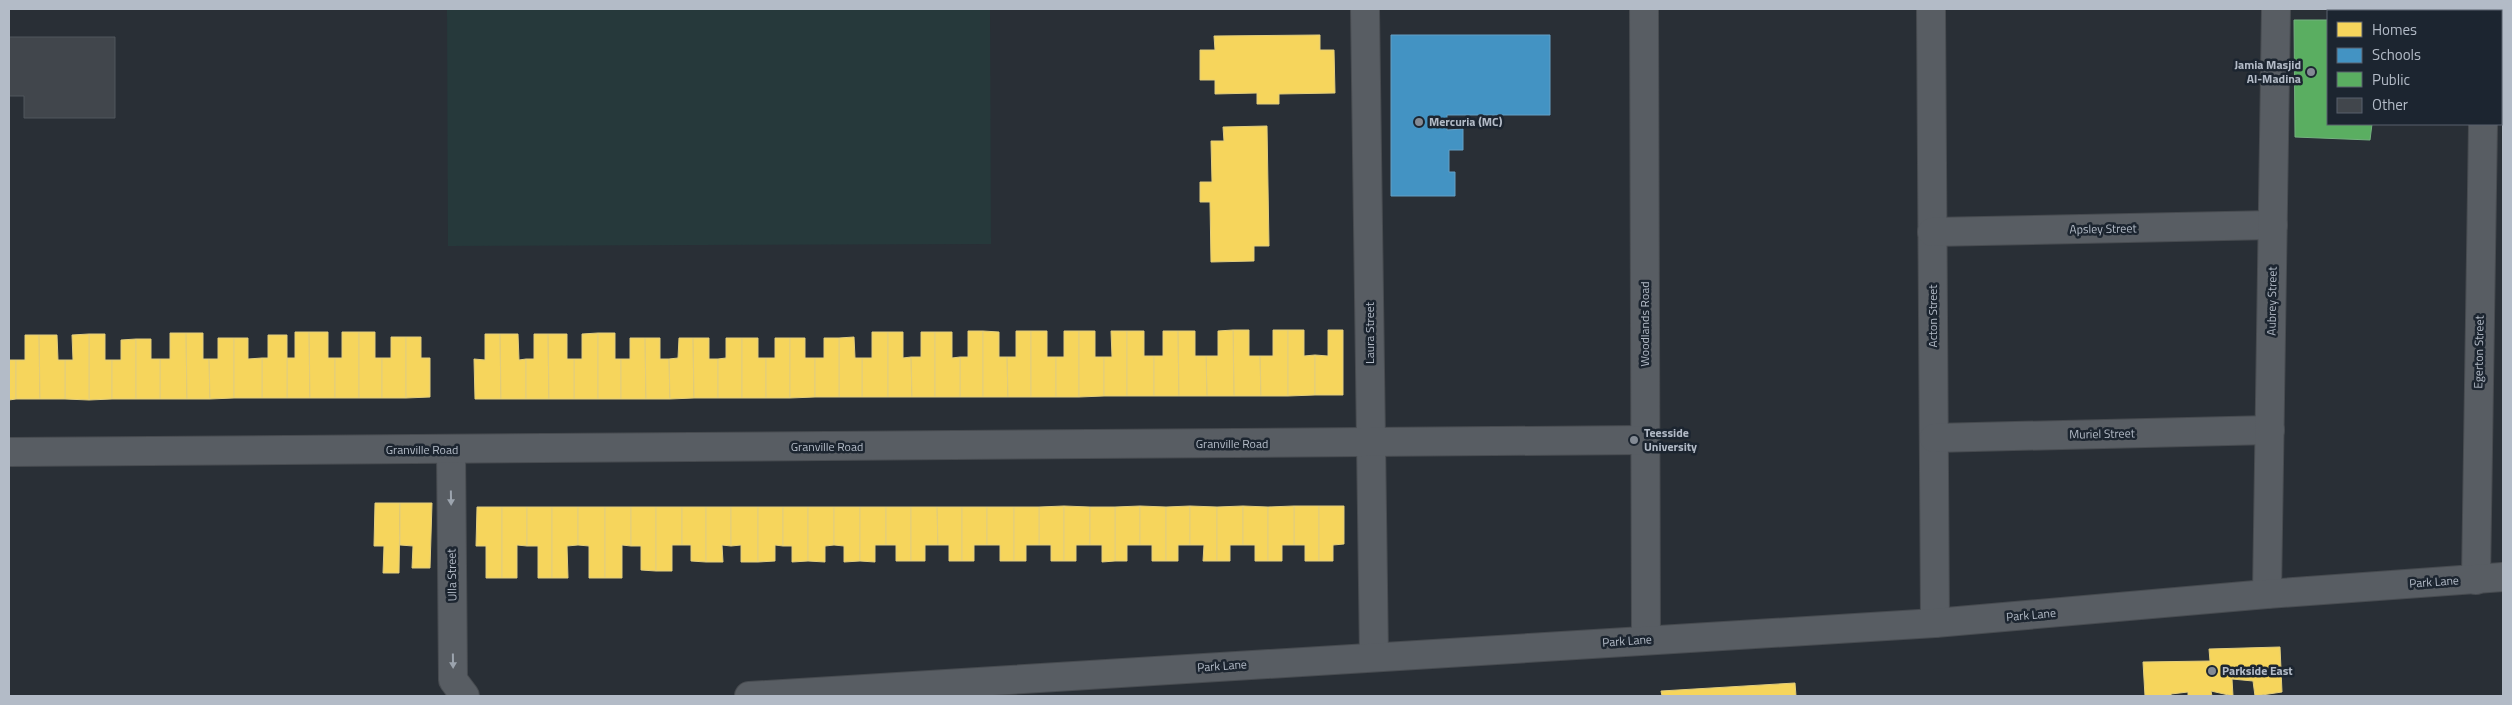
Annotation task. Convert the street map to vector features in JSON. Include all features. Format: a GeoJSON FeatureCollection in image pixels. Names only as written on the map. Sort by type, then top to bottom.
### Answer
{"type":"FeatureCollection","features":[{"type":"Feature","properties":{"kind":"street","name":"Laura Street"},"geometry":{"type":"LineString","coordinates":[[1365,9],[1374,657]]}},
{"type":"Feature","properties":{"kind":"street","name":"Woodlands Road"},"geometry":{"type":"LineString","coordinates":[[1644,9],[1646,640]]}},
{"type":"Feature","properties":{"kind":"street","name":"Acton Street"},"geometry":{"type":"LineString","coordinates":[[1931,9],[1935,623]]}},
{"type":"Feature","properties":{"kind":"street","name":"Aubrey Street"},"geometry":{"type":"LineString","coordinates":[[2267,594],[2276,9]]}},
{"type":"Feature","properties":{"kind":"street","name":"Egerton Street"},"geometry":{"type":"LineString","coordinates":[[2476,580],[2483,125]]}},
{"type":"Feature","properties":{"kind":"street","name":"Apsley Street"},"geometry":{"type":"LineString","coordinates":[[1932,232],[2273,225]]}},
{"type":"Feature","properties":{"kind":"street","name":"Muriel Street"},"geometry":{"type":"LineString","coordinates":[[1934,438],[2270,430]]}},
{"type":"Feature","properties":{"kind":"street","name":"Granville Road"},"geometry":{"type":"LineString","coordinates":[[9,452],[1645,440]]}},
{"type":"Feature","properties":{"kind":"street","name":"Ulla Street"},"geometry":{"type":"LineString","coordinates":[[450,450],[453,680],[465,696]]}},
{"type":"Feature","properties":{"kind":"street","name":"Park Lane"},"geometry":{"type":"LineString","coordinates":[[750,696],[1935,623],[2267,594],[2503,577]]}},
{"type":"Feature","properties":{"kind":"shaded area"},"geometry":{"type":"Polygon","coordinates":[[[447,9],[990,9],[991,244],[448,246],[447,9]]]}},
{"type":"Feature","properties":{"kind":"building: Homes"},"geometry":{"type":"Polygon","coordinates":[[[1320,35],[1320,50],[1334,50],[1335,93],[1279,94],[1279,104],[1257,104],[1257,93],[1215,94],[1215,80],[1200,80],[1200,50],[1215,50],[1214,36],[1320,35]]]}},
{"type":"Feature","properties":{"kind":"building: Homes"},"geometry":{"type":"Polygon","coordinates":[[[1267,126],[1269,246],[1254,246],[1254,261],[1211,262],[1210,202],[1200,202],[1200,182],[1212,182],[1211,141],[1224,141],[1223,127],[1267,126]]]}},
{"type":"Feature","properties":{"kind":"building: Homes"},"geometry":{"type":"Polygon","coordinates":[[[1233,330],[1249,330],[1249,356],[1260,356],[1261,396],[1234,396],[1233,330]]]}},
{"type":"Feature","properties":{"kind":"building: Homes"},"geometry":{"type":"Polygon","coordinates":[[[1233,330],[1234,396],[1207,396],[1206,356],[1218,356],[1218,331],[1233,330]]]}},
{"type":"Feature","properties":{"kind":"building: Homes"},"geometry":{"type":"Polygon","coordinates":[[[1273,330],[1288,330],[1288,396],[1261,396],[1260,356],[1273,356],[1273,330]]]}},
{"type":"Feature","properties":{"kind":"building: Homes"},"geometry":{"type":"Polygon","coordinates":[[[1288,330],[1304,330],[1304,356],[1315,355],[1315,395],[1288,396],[1288,330]]]}},
{"type":"Feature","properties":{"kind":"building: Homes"},"geometry":{"type":"Polygon","coordinates":[[[1328,330],[1343,330],[1343,395],[1315,395],[1315,355],[1328,356],[1328,330]]]}},
{"type":"Feature","properties":{"kind":"building: Homes"},"geometry":{"type":"Polygon","coordinates":[[[968,331],[983,331],[983,397],[960,397],[960,357],[968,357],[968,331]]]}},
{"type":"Feature","properties":{"kind":"building: Homes"},"geometry":{"type":"Polygon","coordinates":[[[983,331],[999,332],[999,357],[1007,357],[1008,397],[983,397],[983,331]]]}},
{"type":"Feature","properties":{"kind":"building: Homes"},"geometry":{"type":"Polygon","coordinates":[[[1016,331],[1031,331],[1031,397],[1008,397],[1007,357],[1016,357],[1016,331]]]}},
{"type":"Feature","properties":{"kind":"building: Homes"},"geometry":{"type":"Polygon","coordinates":[[[1031,331],[1047,331],[1047,357],[1056,357],[1056,397],[1031,397],[1031,331]]]}},
{"type":"Feature","properties":{"kind":"building: Homes"},"geometry":{"type":"Polygon","coordinates":[[[1064,331],[1079,331],[1079,397],[1056,397],[1056,357],[1064,357],[1064,331]]]}},
{"type":"Feature","properties":{"kind":"building: Homes"},"geometry":{"type":"Polygon","coordinates":[[[1079,331],[1095,331],[1095,357],[1104,357],[1104,396],[1079,397],[1079,331]]]}},
{"type":"Feature","properties":{"kind":"building: Homes"},"geometry":{"type":"Polygon","coordinates":[[[1111,331],[1127,331],[1127,396],[1104,396],[1104,357],[1112,357],[1111,331]]]}},
{"type":"Feature","properties":{"kind":"building: Homes"},"geometry":{"type":"Polygon","coordinates":[[[1127,331],[1144,331],[1144,356],[1154,356],[1154,396],[1127,396],[1127,331]]]}},
{"type":"Feature","properties":{"kind":"building: Homes"},"geometry":{"type":"Polygon","coordinates":[[[1163,331],[1178,331],[1179,396],[1154,396],[1154,356],[1163,356],[1163,331]]]}},
{"type":"Feature","properties":{"kind":"building: Homes"},"geometry":{"type":"Polygon","coordinates":[[[1178,331],[1195,331],[1195,356],[1206,356],[1207,396],[1179,396],[1178,331]]]}},
{"type":"Feature","properties":{"kind":"building: Homes"},"geometry":{"type":"Polygon","coordinates":[[[295,332],[309,332],[310,398],[287,398],[287,358],[295,358],[295,332]]]}},
{"type":"Feature","properties":{"kind":"building: Homes"},"geometry":{"type":"Polygon","coordinates":[[[309,332],[328,332],[328,358],[335,358],[335,398],[310,398],[309,332]]]}},
{"type":"Feature","properties":{"kind":"building: Homes"},"geometry":{"type":"Polygon","coordinates":[[[342,332],[359,332],[359,398],[335,398],[335,358],[342,358],[342,332]]]}},
{"type":"Feature","properties":{"kind":"building: Homes"},"geometry":{"type":"Polygon","coordinates":[[[359,332],[375,332],[375,358],[382,358],[382,398],[359,398],[359,332]]]}},
{"type":"Feature","properties":{"kind":"building: Homes"},"geometry":{"type":"Polygon","coordinates":[[[872,332],[888,332],[888,397],[862,397],[862,358],[872,358],[872,332]]]}},
{"type":"Feature","properties":{"kind":"building: Homes"},"geometry":{"type":"Polygon","coordinates":[[[888,332],[903,332],[903,358],[911,357],[912,397],[888,397],[888,332]]]}},
{"type":"Feature","properties":{"kind":"building: Homes"},"geometry":{"type":"Polygon","coordinates":[[[921,332],[935,332],[935,397],[912,397],[911,357],[921,357],[921,332]]]}},
{"type":"Feature","properties":{"kind":"building: Homes"},"geometry":{"type":"Polygon","coordinates":[[[935,332],[952,332],[952,358],[960,357],[960,397],[935,397],[935,332]]]}},
{"type":"Feature","properties":{"kind":"building: Homes"},"geometry":{"type":"Polygon","coordinates":[[[170,333],[186,333],[187,399],[160,399],[160,359],[170,359],[170,333]]]}},
{"type":"Feature","properties":{"kind":"building: Homes"},"geometry":{"type":"Polygon","coordinates":[[[186,333],[203,333],[203,359],[209,359],[210,399],[187,399],[186,333]]]}},
{"type":"Feature","properties":{"kind":"building: Homes"},"geometry":{"type":"Polygon","coordinates":[[[598,333],[598,399],[574,399],[574,359],[582,359],[582,334],[598,333]]]}},
{"type":"Feature","properties":{"kind":"building: Homes"},"geometry":{"type":"Polygon","coordinates":[[[598,333],[615,333],[615,359],[621,359],[621,399],[598,399],[598,333]]]}},
{"type":"Feature","properties":{"kind":"building: Homes"},"geometry":{"type":"Polygon","coordinates":[[[89,334],[105,334],[105,360],[112,360],[112,399],[89,400],[89,334]]]}},
{"type":"Feature","properties":{"kind":"building: Homes"},"geometry":{"type":"Polygon","coordinates":[[[89,334],[89,400],[65,399],[65,360],[73,360],[72,335],[89,334]]]}},
{"type":"Feature","properties":{"kind":"building: Homes"},"geometry":{"type":"Polygon","coordinates":[[[485,334],[500,334],[501,399],[475,399],[474,359],[485,360],[485,334]]]}},
{"type":"Feature","properties":{"kind":"building: Homes"},"geometry":{"type":"Polygon","coordinates":[[[500,334],[518,334],[519,360],[526,359],[526,399],[501,399],[500,334]]]}},
{"type":"Feature","properties":{"kind":"building: Homes"},"geometry":{"type":"Polygon","coordinates":[[[534,334],[548,334],[549,399],[526,399],[526,359],[534,359],[534,334]]]}},
{"type":"Feature","properties":{"kind":"building: Homes"},"geometry":{"type":"Polygon","coordinates":[[[548,334],[567,334],[567,359],[574,359],[574,399],[549,399],[548,334]]]}},
{"type":"Feature","properties":{"kind":"building: Homes"},"geometry":{"type":"Polygon","coordinates":[[[25,335],[39,335],[40,399],[16,399],[16,360],[25,360],[25,335]]]}},
{"type":"Feature","properties":{"kind":"building: Homes"},"geometry":{"type":"Polygon","coordinates":[[[39,335],[57,335],[58,360],[65,360],[65,399],[40,399],[39,335]]]}},
{"type":"Feature","properties":{"kind":"building: Homes"},"geometry":{"type":"Polygon","coordinates":[[[268,335],[287,335],[287,398],[262,398],[262,358],[268,358],[268,335]]]}},
{"type":"Feature","properties":{"kind":"building: Homes"},"geometry":{"type":"Polygon","coordinates":[[[391,337],[406,337],[406,398],[382,398],[382,358],[391,358],[391,337]]]}},
{"type":"Feature","properties":{"kind":"building: Homes"},"geometry":{"type":"Polygon","coordinates":[[[406,337],[421,337],[421,358],[430,358],[430,397],[406,398],[406,337]]]}},
{"type":"Feature","properties":{"kind":"building: Homes"},"geometry":{"type":"Polygon","coordinates":[[[854,337],[855,358],[862,358],[862,397],[839,397],[839,338],[854,337]]]}},
{"type":"Feature","properties":{"kind":"building: Homes"},"geometry":{"type":"Polygon","coordinates":[[[218,338],[234,338],[234,398],[210,399],[209,359],[218,359],[218,338]]]}},
{"type":"Feature","properties":{"kind":"building: Homes"},"geometry":{"type":"Polygon","coordinates":[[[234,338],[248,338],[248,359],[262,358],[262,398],[234,398],[234,338]]]}},
{"type":"Feature","properties":{"kind":"building: Homes"},"geometry":{"type":"Polygon","coordinates":[[[630,338],[645,338],[646,399],[621,399],[621,359],[630,359],[630,338]]]}},
{"type":"Feature","properties":{"kind":"building: Homes"},"geometry":{"type":"Polygon","coordinates":[[[645,338],[660,338],[660,359],[669,359],[670,399],[646,399],[645,338]]]}},
{"type":"Feature","properties":{"kind":"building: Homes"},"geometry":{"type":"Polygon","coordinates":[[[679,338],[693,338],[694,398],[670,399],[669,359],[678,358],[679,338]]]}},
{"type":"Feature","properties":{"kind":"building: Homes"},"geometry":{"type":"Polygon","coordinates":[[[693,338],[709,338],[709,359],[718,359],[718,398],[694,398],[693,338]]]}},
{"type":"Feature","properties":{"kind":"building: Homes"},"geometry":{"type":"Polygon","coordinates":[[[726,338],[742,338],[742,398],[718,398],[718,359],[726,358],[726,338]]]}},
{"type":"Feature","properties":{"kind":"building: Homes"},"geometry":{"type":"Polygon","coordinates":[[[742,338],[758,338],[758,358],[766,358],[766,398],[742,398],[742,338]]]}},
{"type":"Feature","properties":{"kind":"building: Homes"},"geometry":{"type":"Polygon","coordinates":[[[775,338],[790,338],[790,398],[766,398],[766,358],[775,358],[775,338]]]}},
{"type":"Feature","properties":{"kind":"building: Homes"},"geometry":{"type":"Polygon","coordinates":[[[790,338],[805,338],[805,358],[815,358],[815,397],[790,398],[790,338]]]}},
{"type":"Feature","properties":{"kind":"building: Homes"},"geometry":{"type":"Polygon","coordinates":[[[824,338],[839,338],[839,397],[815,397],[815,358],[824,358],[824,338]]]}},
{"type":"Feature","properties":{"kind":"building: Homes"},"geometry":{"type":"Polygon","coordinates":[[[136,339],[136,399],[112,399],[112,360],[121,360],[121,340],[136,339]]]}},
{"type":"Feature","properties":{"kind":"building: Homes"},"geometry":{"type":"Polygon","coordinates":[[[136,339],[151,339],[151,359],[160,359],[160,399],[136,399],[136,339]]]}},
{"type":"Feature","properties":{"kind":"building: Homes"},"geometry":{"type":"Polygon","coordinates":[[[9,360],[16,360],[16,399],[9,400],[9,360]]]}},
{"type":"Feature","properties":{"kind":"building: Homes"},"geometry":{"type":"Polygon","coordinates":[[[375,503],[400,503],[399,573],[383,573],[384,546],[374,546],[375,503]]]}},
{"type":"Feature","properties":{"kind":"building: Homes"},"geometry":{"type":"Polygon","coordinates":[[[400,503],[432,503],[430,568],[412,568],[413,546],[400,545],[400,503]]]}},
{"type":"Feature","properties":{"kind":"building: Homes"},"geometry":{"type":"Polygon","coordinates":[[[1064,506],[1064,561],[1051,561],[1051,545],[1039,545],[1039,507],[1064,506]]]}},
{"type":"Feature","properties":{"kind":"building: Homes"},"geometry":{"type":"Polygon","coordinates":[[[1064,506],[1090,507],[1090,545],[1076,545],[1076,561],[1064,561],[1064,506]]]}},
{"type":"Feature","properties":{"kind":"building: Homes"},"geometry":{"type":"Polygon","coordinates":[[[1140,506],[1140,545],[1127,545],[1127,561],[1115,561],[1115,507],[1140,506]]]}},
{"type":"Feature","properties":{"kind":"building: Homes"},"geometry":{"type":"Polygon","coordinates":[[[1140,506],[1166,507],[1166,561],[1152,561],[1152,545],[1140,545],[1140,506]]]}},
{"type":"Feature","properties":{"kind":"building: Homes"},"geometry":{"type":"Polygon","coordinates":[[[1190,506],[1190,545],[1178,545],[1178,561],[1166,561],[1166,507],[1190,506]]]}},
{"type":"Feature","properties":{"kind":"building: Homes"},"geometry":{"type":"Polygon","coordinates":[[[1190,506],[1217,507],[1217,561],[1203,561],[1204,545],[1190,545],[1190,506]]]}},
{"type":"Feature","properties":{"kind":"building: Homes"},"geometry":{"type":"Polygon","coordinates":[[[1243,506],[1243,545],[1230,545],[1230,561],[1217,561],[1217,507],[1243,506]]]}},
{"type":"Feature","properties":{"kind":"building: Homes"},"geometry":{"type":"Polygon","coordinates":[[[1243,506],[1268,507],[1268,561],[1255,561],[1255,545],[1243,545],[1243,506]]]}},
{"type":"Feature","properties":{"kind":"building: Homes"},"geometry":{"type":"Polygon","coordinates":[[[1294,506],[1319,506],[1319,561],[1305,561],[1305,545],[1294,545],[1294,506]]]}},
{"type":"Feature","properties":{"kind":"building: Homes"},"geometry":{"type":"Polygon","coordinates":[[[1294,506],[1294,545],[1282,545],[1282,561],[1268,561],[1268,507],[1294,506]]]}},
{"type":"Feature","properties":{"kind":"building: Homes"},"geometry":{"type":"Polygon","coordinates":[[[1319,506],[1344,506],[1344,544],[1333,545],[1333,561],[1319,561],[1319,506]]]}},
{"type":"Feature","properties":{"kind":"building: Homes"},"geometry":{"type":"Polygon","coordinates":[[[477,507],[502,507],[502,578],[486,578],[486,546],[476,546],[477,507]]]}},
{"type":"Feature","properties":{"kind":"building: Homes"},"geometry":{"type":"Polygon","coordinates":[[[502,507],[527,507],[527,546],[517,545],[517,578],[502,578],[502,507]]]}},
{"type":"Feature","properties":{"kind":"building: Homes"},"geometry":{"type":"Polygon","coordinates":[[[527,507],[552,507],[552,578],[538,578],[538,546],[527,546],[527,507]]]}},
{"type":"Feature","properties":{"kind":"building: Homes"},"geometry":{"type":"Polygon","coordinates":[[[552,507],[578,507],[578,545],[567,546],[568,578],[552,578],[552,507]]]}},
{"type":"Feature","properties":{"kind":"building: Homes"},"geometry":{"type":"Polygon","coordinates":[[[578,507],[605,507],[605,578],[589,578],[589,546],[578,545],[578,507]]]}},
{"type":"Feature","properties":{"kind":"building: Homes"},"geometry":{"type":"Polygon","coordinates":[[[605,507],[631,507],[631,546],[622,545],[622,578],[605,578],[605,507]]]}},
{"type":"Feature","properties":{"kind":"building: Homes"},"geometry":{"type":"Polygon","coordinates":[[[631,507],[656,507],[656,571],[641,570],[641,546],[631,546],[631,507]]]}},
{"type":"Feature","properties":{"kind":"building: Homes"},"geometry":{"type":"Polygon","coordinates":[[[656,507],[682,507],[682,545],[672,545],[672,571],[656,571],[656,507]]]}},
{"type":"Feature","properties":{"kind":"building: Homes"},"geometry":{"type":"Polygon","coordinates":[[[682,507],[706,507],[706,562],[691,561],[691,545],[682,545],[682,507]]]}},
{"type":"Feature","properties":{"kind":"building: Homes"},"geometry":{"type":"Polygon","coordinates":[[[706,507],[731,507],[731,546],[722,545],[723,562],[706,562],[706,507]]]}},
{"type":"Feature","properties":{"kind":"building: Homes"},"geometry":{"type":"Polygon","coordinates":[[[731,507],[758,507],[758,562],[741,562],[741,545],[731,546],[731,507]]]}},
{"type":"Feature","properties":{"kind":"building: Homes"},"geometry":{"type":"Polygon","coordinates":[[[758,507],[783,507],[783,546],[775,545],[775,561],[758,562],[758,507]]]}},
{"type":"Feature","properties":{"kind":"building: Homes"},"geometry":{"type":"Polygon","coordinates":[[[783,507],[808,507],[808,561],[792,562],[792,546],[783,546],[783,507]]]}},
{"type":"Feature","properties":{"kind":"building: Homes"},"geometry":{"type":"Polygon","coordinates":[[[808,507],[834,507],[834,545],[825,546],[825,562],[808,561],[808,507]]]}},
{"type":"Feature","properties":{"kind":"building: Homes"},"geometry":{"type":"Polygon","coordinates":[[[834,507],[860,507],[860,561],[844,562],[844,546],[834,545],[834,507]]]}},
{"type":"Feature","properties":{"kind":"building: Homes"},"geometry":{"type":"Polygon","coordinates":[[[860,507],[886,507],[886,545],[875,545],[875,562],[860,561],[860,507]]]}},
{"type":"Feature","properties":{"kind":"building: Homes"},"geometry":{"type":"Polygon","coordinates":[[[886,507],[911,507],[911,561],[896,561],[896,545],[886,545],[886,507]]]}},
{"type":"Feature","properties":{"kind":"building: Homes"},"geometry":{"type":"Polygon","coordinates":[[[911,507],[937,507],[938,545],[925,545],[925,561],[911,561],[911,507]]]}},
{"type":"Feature","properties":{"kind":"building: Homes"},"geometry":{"type":"Polygon","coordinates":[[[937,507],[962,507],[962,561],[949,561],[949,545],[938,545],[937,507]]]}},
{"type":"Feature","properties":{"kind":"building: Homes"},"geometry":{"type":"Polygon","coordinates":[[[962,507],[987,507],[987,545],[974,545],[974,561],[962,561],[962,507]]]}},
{"type":"Feature","properties":{"kind":"building: Homes"},"geometry":{"type":"Polygon","coordinates":[[[987,507],[1014,507],[1014,561],[1000,561],[1000,545],[987,545],[987,507]]]}},
{"type":"Feature","properties":{"kind":"building: Homes"},"geometry":{"type":"Polygon","coordinates":[[[1014,507],[1039,507],[1039,545],[1026,545],[1026,561],[1014,561],[1014,507]]]}},
{"type":"Feature","properties":{"kind":"building: Homes"},"geometry":{"type":"Polygon","coordinates":[[[1090,507],[1115,507],[1115,561],[1102,562],[1102,545],[1090,545],[1090,507]]]}},
{"type":"Feature","properties":{"kind":"building: Homes","name":"Parkside East"},"geometry":{"type":"Polygon","coordinates":[[[2280,647],[2282,692],[2255,696],[2253,681],[2232,679],[2233,696],[2211,691],[2212,696],[2188,696],[2188,692],[2171,694],[2171,696],[2145,696],[2143,662],[2210,661],[2209,649],[2280,647]]]}},
{"type":"Feature","properties":{"kind":"building: Homes"},"geometry":{"type":"Polygon","coordinates":[[[1795,683],[1796,696],[1662,696],[1661,691],[1795,683]]]}},
{"type":"Feature","properties":{"kind":"building: Schools","name":"Mercuria (MC)"},"geometry":{"type":"Polygon","coordinates":[[[1391,35],[1550,35],[1550,115],[1447,115],[1447,130],[1463,129],[1463,150],[1449,150],[1449,172],[1455,172],[1455,196],[1391,196],[1391,35]]]}},
{"type":"Feature","properties":{"kind":"building: Public","name":"Jamia Masjid Al-Madina"},"geometry":{"type":"Polygon","coordinates":[[[2294,20],[2327,20],[2327,125],[2372,125],[2370,140],[2295,137],[2294,20]]]}},
{"type":"Feature","properties":{"kind":"building: Other"},"geometry":{"type":"Polygon","coordinates":[[[9,37],[115,37],[115,118],[24,118],[24,96],[9,96],[9,37]]]}},
{"type":"Feature","properties":{"kind":"place","name":"Jamia Masjid Al-Madina"},"geometry":{"type":"Point","coordinates":[2311,72]}},
{"type":"Feature","properties":{"kind":"place","name":"Mercuria (MC)"},"geometry":{"type":"Point","coordinates":[1419,122]}},
{"type":"Feature","properties":{"kind":"place","name":"Teesside University"},"geometry":{"type":"Point","coordinates":[1634,440]}},
{"type":"Feature","properties":{"kind":"place","name":"Parkside East"},"geometry":{"type":"Point","coordinates":[2212,671]}}]}
